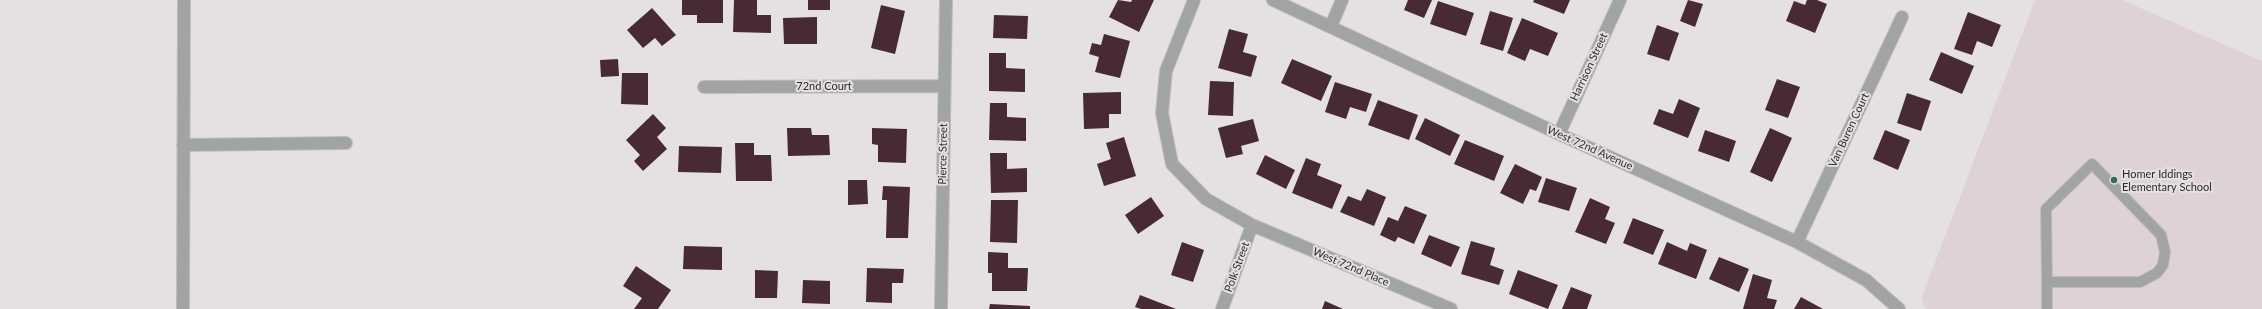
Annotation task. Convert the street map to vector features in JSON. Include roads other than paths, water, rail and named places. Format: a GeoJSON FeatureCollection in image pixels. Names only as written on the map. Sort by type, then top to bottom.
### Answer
{"type":"FeatureCollection","features":[{"type":"Feature","properties":{"kind":"street"},"geometry":{"type":"LineString","coordinates":[[183,309],[184,0]]}},
{"type":"Feature","properties":{"kind":"street","name":"Pierce Street"},"geometry":{"type":"LineString","coordinates":[[941,309],[946,0]]}},
{"type":"Feature","properties":{"kind":"street","name":"West 72nd Place"},"geometry":{"type":"LineString","coordinates":[[1194,0],[1166,71],[1162,113],[1172,164],[1206,199],[1252,225],[1446,308]]}},
{"type":"Feature","properties":{"kind":"street","name":"West 72nd Avenue"},"geometry":{"type":"LineString","coordinates":[[1273,0],[1559,134],[1797,242],[1866,280],[1899,309]]}},
{"type":"Feature","properties":{"kind":"street"},"geometry":{"type":"LineString","coordinates":[[1331,26],[1342,0]]}},
{"type":"Feature","properties":{"kind":"street","name":"Harrison Street"},"geometry":{"type":"LineString","coordinates":[[1559,134],[1620,0]]}},
{"type":"Feature","properties":{"kind":"street","name":"Van Buren Court"},"geometry":{"type":"LineString","coordinates":[[1797,242],[1902,17]]}},
{"type":"Feature","properties":{"kind":"street","name":"72nd Court"},"geometry":{"type":"LineString","coordinates":[[704,87],[944,86]]}},
{"type":"Feature","properties":{"kind":"street"},"geometry":{"type":"LineString","coordinates":[[183,145],[346,143]]}},
{"type":"Feature","properties":{"kind":"street","name":"Polk Street"},"geometry":{"type":"LineString","coordinates":[[1222,309],[1252,225]]}},
{"type":"Feature","properties":{"kind":"lane"},"geometry":{"type":"LineString","coordinates":[[2047,282],[2140,282],[2157,273],[2163,265],[2165,252],[2161,235],[2092,164],[2046,209],[2047,309]]}},
{"type":"Feature","properties":{"kind":"place","name":"Homer Iddings Elementary School"},"geometry":{"type":"Point","coordinates":[2114,180]}}]}
